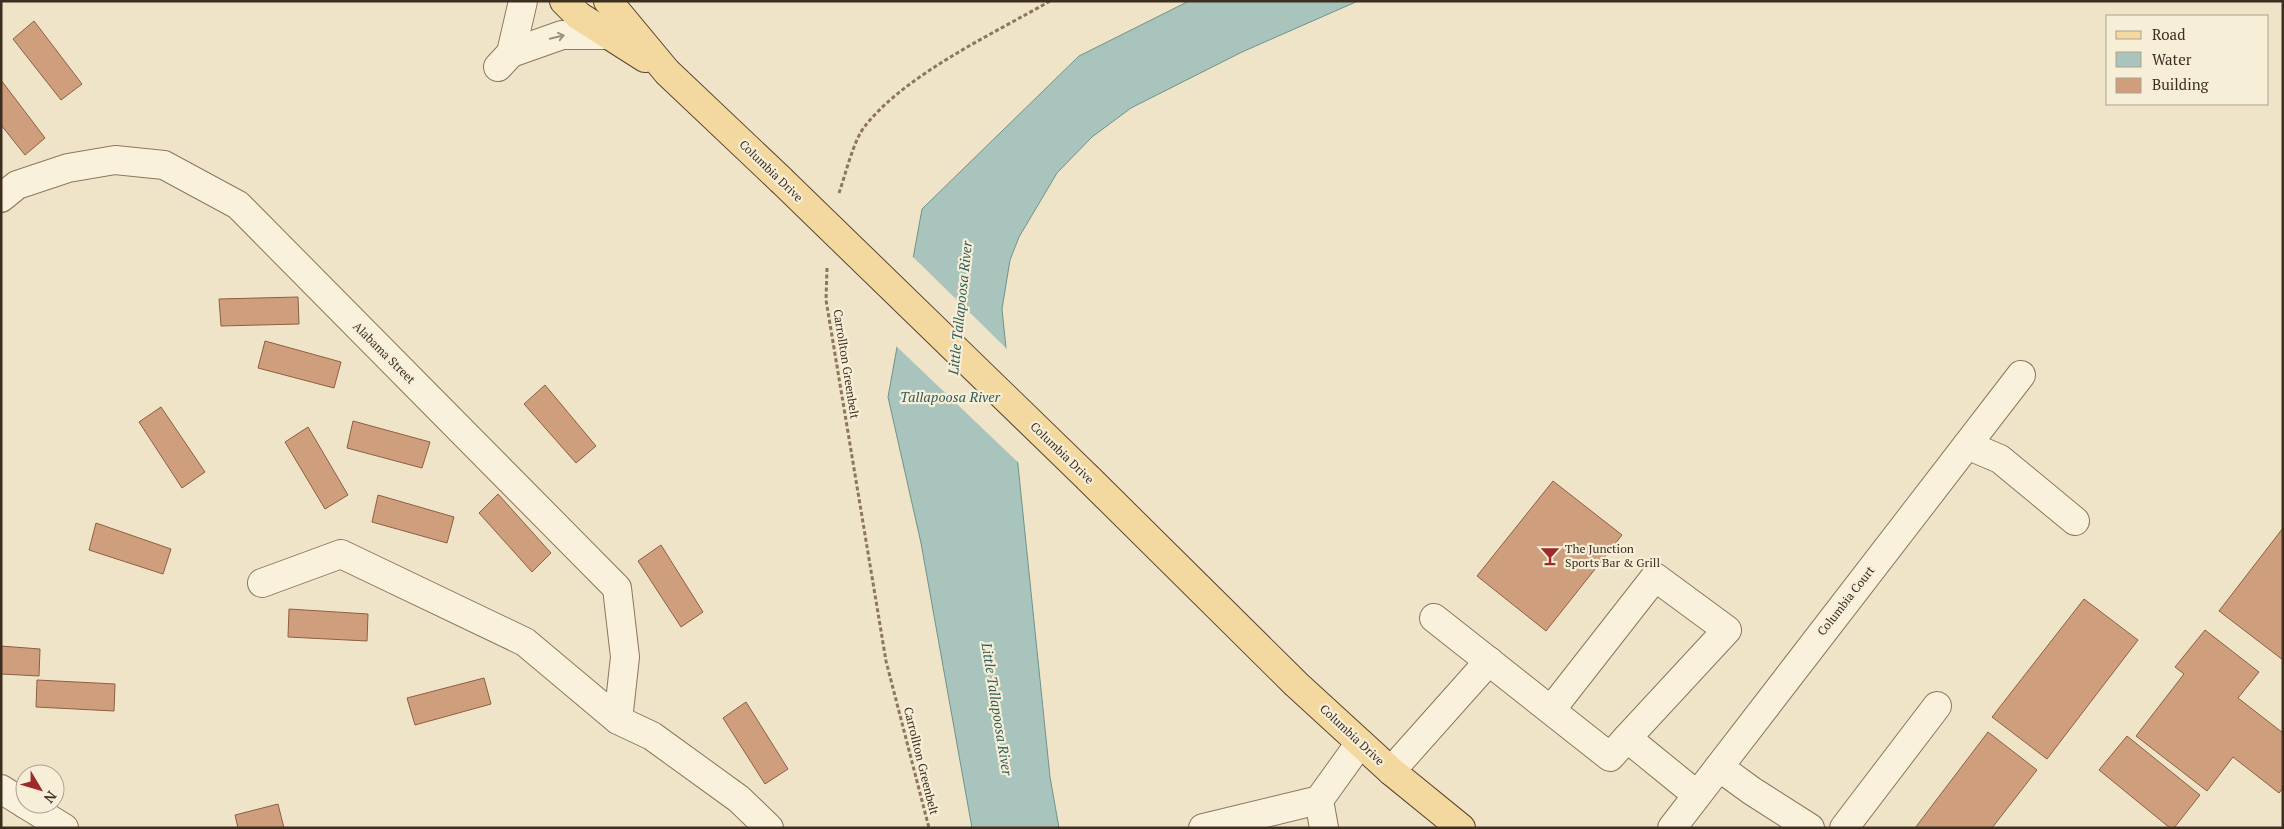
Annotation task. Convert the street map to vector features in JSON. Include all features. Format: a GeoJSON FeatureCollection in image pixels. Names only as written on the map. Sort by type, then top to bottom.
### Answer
{"type":"FeatureCollection","features":[{"type":"Feature","properties":{"kind":"main road","name":"Columbia Drive"},"geometry":{"type":"LineString","coordinates":[[564,1],[579,16],[667,72]]}},
{"type":"Feature","properties":{"kind":"main road","name":"Columbia Drive"},"geometry":{"type":"LineString","coordinates":[[608,1],[667,72],[1088,478],[1296,684],[1391,771],[1461,828]]}},
{"type":"Feature","properties":{"kind":"street"},"geometry":{"type":"LineString","coordinates":[[523,1],[505,60],[562,35],[609,35]]}},
{"type":"Feature","properties":{"kind":"street","name":"Alabama Street"},"geometry":{"type":"LineString","coordinates":[[1,198],[17,185],[68,168],[115,160],[164,165],[238,205],[617,588],[625,657],[618,720]]}},
{"type":"Feature","properties":{"kind":"street","name":"Columbia Court"},"geometry":{"type":"LineString","coordinates":[[1672,828],[2021,375]]}},
{"type":"Feature","properties":{"kind":"street"},"geometry":{"type":"LineString","coordinates":[[1967,445],[2000,460],[2075,521]]}},
{"type":"Feature","properties":{"kind":"street"},"geometry":{"type":"LineString","coordinates":[[262,583],[341,554],[525,642],[618,720],[652,736],[739,799],[769,828]]}},
{"type":"Feature","properties":{"kind":"street"},"geometry":{"type":"LineString","coordinates":[[1434,618],[1610,757],[1727,630],[1655,577],[1551,710]]}},
{"type":"Feature","properties":{"kind":"street"},"geometry":{"type":"LineString","coordinates":[[1391,771],[1489,661]]}},
{"type":"Feature","properties":{"kind":"street"},"geometry":{"type":"LineString","coordinates":[[1844,828],[1937,706]]}},
{"type":"Feature","properties":{"kind":"street"},"geometry":{"type":"LineString","coordinates":[[1627,738],[1696,795]]}},
{"type":"Feature","properties":{"kind":"street"},"geometry":{"type":"LineString","coordinates":[[1203,828],[1318,800],[1360,743]]}},
{"type":"Feature","properties":{"kind":"street"},"geometry":{"type":"LineString","coordinates":[[1719,767],[1752,791],[1810,828]]}},
{"type":"Feature","properties":{"kind":"street"},"geometry":{"type":"LineString","coordinates":[[1,789],[15,798]]}},
{"type":"Feature","properties":{"kind":"street"},"geometry":{"type":"LineString","coordinates":[[1318,800],[1324,828]]}},
{"type":"Feature","properties":{"kind":"street"},"geometry":{"type":"LineString","coordinates":[[41,814],[64,828]]}},
{"type":"Feature","properties":{"kind":"path"},"geometry":{"type":"LineString","coordinates":[[837,199],[864,127],[896,95],[950,58],[1050,1]]}},
{"type":"Feature","properties":{"kind":"path","name":"Carrollton Greenbelt"},"geometry":{"type":"LineString","coordinates":[[828,262],[826,300],[886,661],[929,828]]}},
{"type":"Feature","properties":{"kind":"water","name":"Tallapoosa River"},"geometry":{"type":"Polygon","coordinates":[[[1189,1],[1358,1],[1242,52],[1131,108],[1092,137],[1057,173],[1019,237],[1010,260],[1002,309],[1050,777],[1059,828],[972,828],[921,543],[888,397],[922,209],[1079,56],[1189,1]]]}},
{"type":"Feature","properties":{"kind":"pier"},"geometry":{"type":"Polygon","coordinates":[[[911,255],[1009,351],[1021,465],[895,345],[911,255]]]}},
{"type":"Feature","properties":{"kind":"building"},"geometry":{"type":"Polygon","coordinates":[[[34,21],[82,84],[61,100],[13,39],[34,21]]]}},
{"type":"Feature","properties":{"kind":"building"},"geometry":{"type":"Polygon","coordinates":[[[1,80],[45,138],[25,155],[1,125],[1,80]]]}},
{"type":"Feature","properties":{"kind":"building"},"geometry":{"type":"Polygon","coordinates":[[[298,297],[299,324],[221,326],[219,299],[298,297]]]}},
{"type":"Feature","properties":{"kind":"building"},"geometry":{"type":"Polygon","coordinates":[[[265,341],[341,362],[334,388],[258,368],[265,341]]]}},
{"type":"Feature","properties":{"kind":"building"},"geometry":{"type":"Polygon","coordinates":[[[545,385],[596,446],[576,463],[524,404],[545,385]]]}},
{"type":"Feature","properties":{"kind":"building"},"geometry":{"type":"Polygon","coordinates":[[[161,407],[205,472],[182,488],[139,422],[161,407]]]}},
{"type":"Feature","properties":{"kind":"building"},"geometry":{"type":"Polygon","coordinates":[[[353,421],[430,442],[422,468],[347,448],[353,421]]]}},
{"type":"Feature","properties":{"kind":"building"},"geometry":{"type":"Polygon","coordinates":[[[308,427],[348,495],[325,509],[285,442],[308,427]]]}},
{"type":"Feature","properties":{"kind":"building","name":"The Junction Sports Bar & Grill"},"geometry":{"type":"Polygon","coordinates":[[[1553,481],[1622,535],[1546,631],[1477,576],[1553,481]]]}},
{"type":"Feature","properties":{"kind":"building"},"geometry":{"type":"Polygon","coordinates":[[[498,494],[551,553],[532,572],[479,513],[498,494]]]}},
{"type":"Feature","properties":{"kind":"building"},"geometry":{"type":"Polygon","coordinates":[[[378,495],[454,517],[447,543],[372,522],[378,495]]]}},
{"type":"Feature","properties":{"kind":"building"},"geometry":{"type":"Polygon","coordinates":[[[96,523],[171,549],[163,574],[89,550],[96,523]]]}},
{"type":"Feature","properties":{"kind":"building"},"geometry":{"type":"Polygon","coordinates":[[[2283,528],[2283,660],[2219,611],[2283,528]]]}},
{"type":"Feature","properties":{"kind":"building"},"geometry":{"type":"Polygon","coordinates":[[[661,545],[703,612],[681,627],[638,561],[661,545]]]}},
{"type":"Feature","properties":{"kind":"building"},"geometry":{"type":"Polygon","coordinates":[[[2084,599],[2138,640],[2047,759],[1992,717],[2084,599]]]}},
{"type":"Feature","properties":{"kind":"building"},"geometry":{"type":"Polygon","coordinates":[[[289,609],[368,614],[367,641],[288,637],[289,609]]]}},
{"type":"Feature","properties":{"kind":"building"},"geometry":{"type":"Polygon","coordinates":[[[2205,630],[2259,672],[2238,698],[2283,733],[2283,788],[2279,793],[2233,757],[2207,791],[2136,736],[2184,674],[2175,667],[2205,630]]]}},
{"type":"Feature","properties":{"kind":"building"},"geometry":{"type":"Polygon","coordinates":[[[1,646],[40,649],[39,676],[1,674],[1,646]]]}},
{"type":"Feature","properties":{"kind":"building"},"geometry":{"type":"Polygon","coordinates":[[[484,678],[491,704],[415,725],[407,698],[484,678]]]}},
{"type":"Feature","properties":{"kind":"building"},"geometry":{"type":"Polygon","coordinates":[[[37,680],[115,684],[114,711],[36,707],[37,680]]]}},
{"type":"Feature","properties":{"kind":"building"},"geometry":{"type":"Polygon","coordinates":[[[746,702],[788,769],[765,784],[723,718],[746,702]]]}},
{"type":"Feature","properties":{"kind":"building"},"geometry":{"type":"Polygon","coordinates":[[[1988,732],[2037,770],[1992,828],[1915,828],[1988,732]]]}},
{"type":"Feature","properties":{"kind":"building"},"geometry":{"type":"Polygon","coordinates":[[[2127,736],[2200,795],[2174,828],[2170,828],[2099,770],[2127,736]]]}},
{"type":"Feature","properties":{"kind":"building"},"geometry":{"type":"Polygon","coordinates":[[[278,804],[284,828],[238,828],[235,815],[278,804]]]}},
{"type":"Feature","properties":{"kind":"place","name":"The Junction Sports Bar & Grill"},"geometry":{"type":"Point","coordinates":[1550,556]}},
{"type":"Feature","properties":{"kind":"water label","name":"Little Tallapoosa River"},"geometry":{"type":"Point","coordinates":[960,308]}},
{"type":"Feature","properties":{"kind":"water label","name":"Little Tallapoosa River"},"geometry":{"type":"Point","coordinates":[997,709]}}]}
